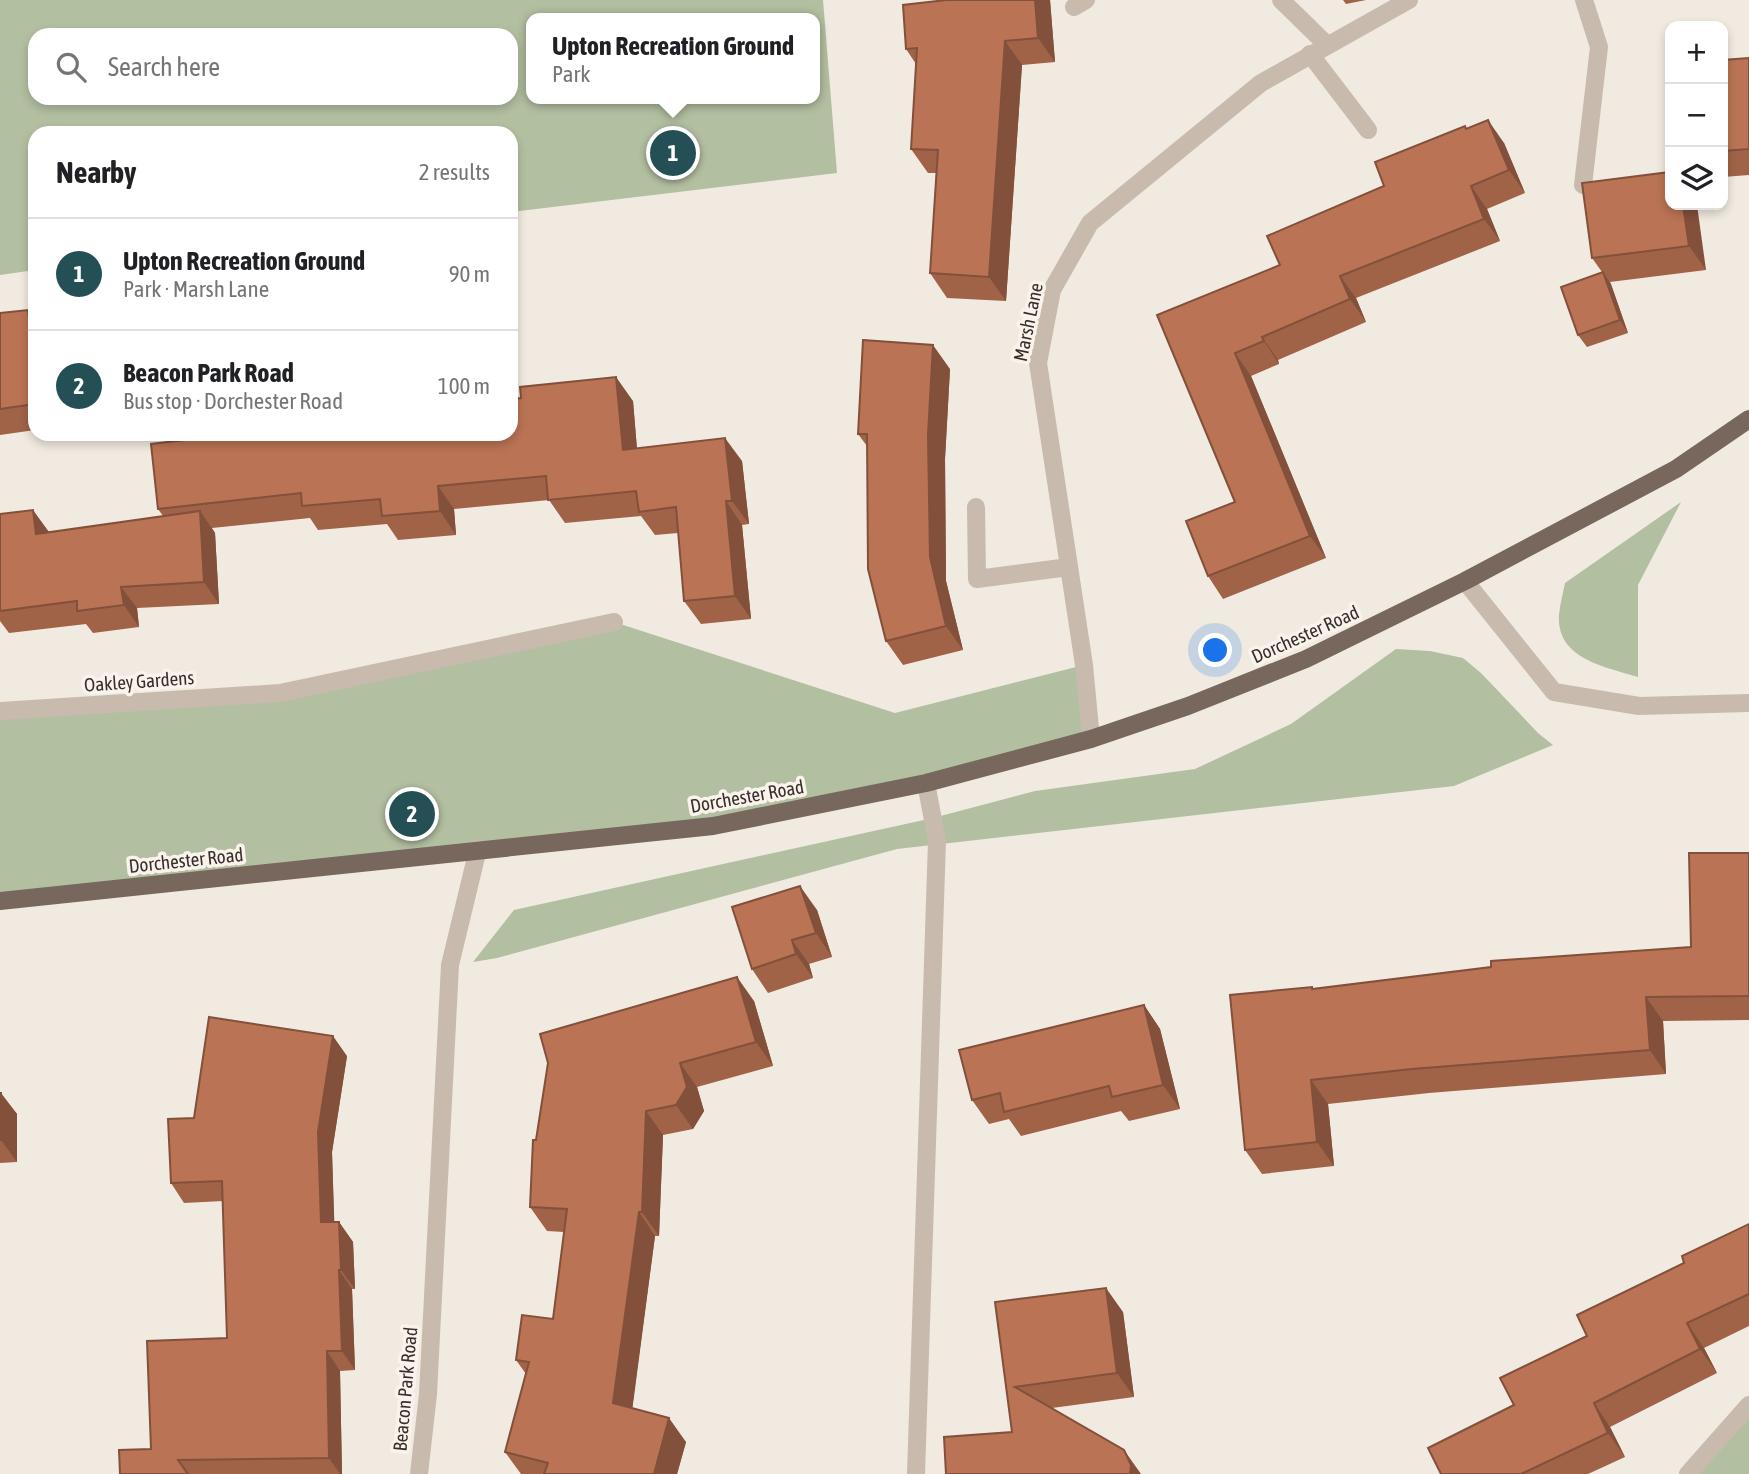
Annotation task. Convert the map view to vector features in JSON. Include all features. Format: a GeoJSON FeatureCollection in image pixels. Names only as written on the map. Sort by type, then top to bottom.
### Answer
{"type":"FeatureCollection","features":[{"type":"Feature","properties":{"kind":"main road","name":"Dorchester Road"},"geometry":{"type":"LineString","coordinates":[[0,901],[713,826],[926,783],[1091,739],[1188,706],[1306,659],[1465,581],[1676,469],[1749,419]]}},
{"type":"Feature","properties":{"kind":"street"},"geometry":{"type":"LineString","coordinates":[[1281,0],[1327,46]]}},
{"type":"Feature","properties":{"kind":"street","name":"Marsh Lane"},"geometry":{"type":"LineString","coordinates":[[1091,739],[1084,665],[1038,363],[1052,290],[1090,223],[1261,83],[1409,0]]}},
{"type":"Feature","properties":{"kind":"street"},"geometry":{"type":"LineString","coordinates":[[1583,185],[1599,47],[1584,0]]}},
{"type":"Feature","properties":{"kind":"street"},"geometry":{"type":"LineString","coordinates":[[1310,54],[1368,131]]}},
{"type":"Feature","properties":{"kind":"street"},"geometry":{"type":"LineString","coordinates":[[976,507],[977,579],[1069,567]]}},
{"type":"Feature","properties":{"kind":"street"},"geometry":{"type":"LineString","coordinates":[[1465,581],[1554,692],[1639,706],[1749,703]]}},
{"type":"Feature","properties":{"kind":"street","name":"Oakley Gardens"},"geometry":{"type":"LineString","coordinates":[[0,711],[280,693],[614,622]]}},
{"type":"Feature","properties":{"kind":"street"},"geometry":{"type":"LineString","coordinates":[[916,1474],[937,841],[926,783]]}},
{"type":"Feature","properties":{"kind":"street","name":"Beacon Park Road"},"geometry":{"type":"LineString","coordinates":[[419,1474],[428,1394],[450,965],[478,849]]}},
{"type":"Feature","properties":{"kind":"street"},"geometry":{"type":"LineString","coordinates":[[1688,1474],[1749,1405]]}},
{"type":"Feature","properties":{"kind":"green space"},"geometry":{"type":"Polygon","coordinates":[[[0,0],[823,0],[837,173],[518,211],[518,126],[28,126],[28,271],[0,275],[0,0]]]}},
{"type":"Feature","properties":{"kind":"green space"},"geometry":{"type":"Polygon","coordinates":[[[1681,502],[1638,585],[1638,677],[1585,659],[1566,642],[1560,630],[1559,615],[1565,583],[1681,502]]]}},
{"type":"Feature","properties":{"kind":"green space"},"geometry":{"type":"Polygon","coordinates":[[[614,622],[895,713],[1084,665],[1091,739],[713,826],[0,901],[0,711],[280,693],[614,622]]]}},
{"type":"Feature","properties":{"kind":"green space"},"geometry":{"type":"Polygon","coordinates":[[[1396,649],[1430,651],[1463,658],[1553,745],[1454,786],[897,849],[497,958],[473,962],[514,910],[933,818],[1035,791],[1195,769],[1291,724],[1396,649]]]}},
{"type":"Feature","properties":{"kind":"green space"},"geometry":{"type":"Polygon","coordinates":[[[1749,1405],[1749,1474],[1688,1474],[1749,1405]]]}},
{"type":"Feature","properties":{"kind":"building"},"geometry":{"type":"Polygon","coordinates":[[[946,0],[1035,0],[1038,38],[1005,41],[989,277],[930,273],[938,150],[911,149],[917,48],[906,49],[903,5],[946,0]]]}},
{"type":"Feature","properties":{"kind":"building"},"geometry":{"type":"Polygon","coordinates":[[[1749,58],[1749,149],[1728,151],[1728,60],[1749,58]]]}},
{"type":"Feature","properties":{"kind":"building"},"geometry":{"type":"Polygon","coordinates":[[[1488,120],[1509,170],[1471,186],[1484,219],[1340,276],[1350,299],[1262,337],[1264,341],[1235,353],[1310,536],[1208,576],[1186,521],[1235,502],[1157,315],[1280,265],[1267,236],[1384,186],[1375,162],[1465,126],[1466,129],[1488,120]]]}},
{"type":"Feature","properties":{"kind":"building"},"geometry":{"type":"Polygon","coordinates":[[[1665,173],[1665,210],[1684,210],[1689,246],[1592,258],[1582,183],[1665,173]]]}},
{"type":"Feature","properties":{"kind":"building"},"geometry":{"type":"Polygon","coordinates":[[[1603,272],[1620,320],[1578,335],[1561,287],[1603,272]]]}},
{"type":"Feature","properties":{"kind":"building"},"geometry":{"type":"Polygon","coordinates":[[[28,310],[28,405],[0,409],[0,313],[28,310]]]}},
{"type":"Feature","properties":{"kind":"building"},"geometry":{"type":"Polygon","coordinates":[[[863,340],[933,345],[928,435],[930,557],[946,626],[886,641],[868,569],[867,434],[858,434],[863,340]]]}},
{"type":"Feature","properties":{"kind":"building"},"geometry":{"type":"Polygon","coordinates":[[[616,377],[623,450],[725,438],[732,501],[726,501],[735,596],[684,601],[676,507],[639,512],[636,491],[548,500],[546,476],[438,486],[440,511],[382,516],[380,499],[302,506],[301,493],[158,509],[151,444],[177,441],[518,441],[520,387],[616,377]]]}},
{"type":"Feature","properties":{"kind":"building"},"geometry":{"type":"Polygon","coordinates":[[[33,510],[36,534],[200,511],[204,582],[121,587],[124,605],[77,611],[77,601],[0,611],[0,514],[33,510]]]}},
{"type":"Feature","properties":{"kind":"building"},"geometry":{"type":"Polygon","coordinates":[[[1689,853],[1749,853],[1749,996],[1646,997],[1650,1050],[1311,1080],[1317,1142],[1245,1150],[1230,995],[1312,989],[1491,967],[1491,961],[1691,947],[1689,853]]]}},
{"type":"Feature","properties":{"kind":"building"},"geometry":{"type":"Polygon","coordinates":[[[800,886],[816,933],[792,940],[796,954],[752,969],[732,907],[800,886]]]}},
{"type":"Feature","properties":{"kind":"building"},"geometry":{"type":"Polygon","coordinates":[[[737,977],[756,1042],[680,1063],[687,1087],[676,1105],[646,1111],[642,1212],[639,1212],[613,1403],[669,1418],[654,1474],[544,1474],[548,1463],[505,1452],[529,1362],[516,1360],[522,1315],[553,1319],[567,1209],[530,1207],[533,1140],[536,1140],[548,1063],[540,1034],[737,977]]]}},
{"type":"Feature","properties":{"kind":"building"},"geometry":{"type":"Polygon","coordinates":[[[1144,1005],[1163,1085],[1112,1097],[1109,1086],[1004,1112],[1000,1093],[972,1100],[959,1050],[1144,1005]]]}},
{"type":"Feature","properties":{"kind":"building"},"geometry":{"type":"Polygon","coordinates":[[[209,1017],[333,1036],[318,1132],[321,1222],[339,1222],[341,1270],[342,1351],[327,1351],[329,1458],[178,1460],[188,1474],[120,1474],[119,1450],[151,1449],[147,1341],[227,1338],[222,1181],[171,1183],[168,1119],[194,1118],[209,1017]]]}},
{"type":"Feature","properties":{"kind":"building"},"geometry":{"type":"Polygon","coordinates":[[[1,1093],[1,1140],[0,1140],[1,1093]]]}},
{"type":"Feature","properties":{"kind":"building"},"geometry":{"type":"Polygon","coordinates":[[[1749,1224],[1749,1294],[1687,1323],[1700,1349],[1594,1403],[1608,1433],[1521,1474],[1441,1474],[1428,1448],[1514,1405],[1500,1378],[1587,1336],[1577,1315],[1684,1263],[1682,1256],[1749,1224]]]}},
{"type":"Feature","properties":{"kind":"building"},"geometry":{"type":"Polygon","coordinates":[[[1106,1288],[1117,1373],[1015,1387],[1124,1450],[1131,1465],[1130,1474],[946,1474],[944,1437],[1012,1432],[995,1302],[1106,1288]]]}},
{"type":"Feature","properties":{"kind":"place","name":"Upton Recreation Ground"},"geometry":{"type":"Point","coordinates":[673,153]}},
{"type":"Feature","properties":{"kind":"place","name":"Beacon Park Road"},"geometry":{"type":"Point","coordinates":[412,814]}}]}
